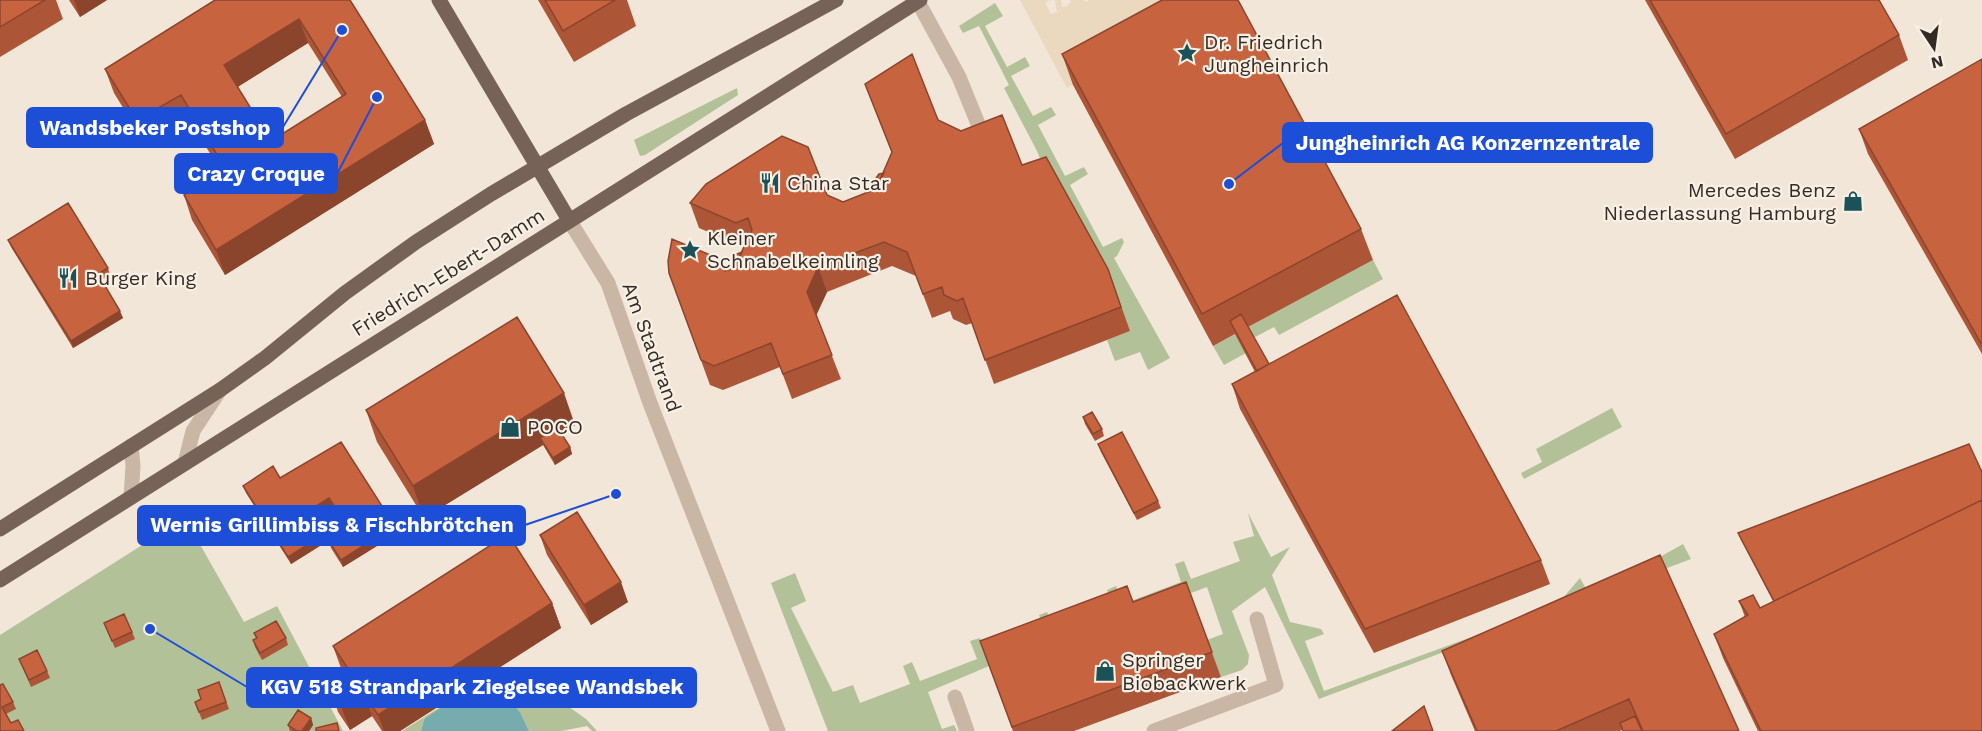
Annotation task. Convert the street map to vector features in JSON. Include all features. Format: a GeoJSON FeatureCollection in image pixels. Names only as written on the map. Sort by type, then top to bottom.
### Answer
{"type":"FeatureCollection","features":[{"type":"Feature","properties":{"kind":"main road","name":"Am Stadtrand"},"geometry":{"type":"LineString","coordinates":[[439,0],[569,220]]}},
{"type":"Feature","properties":{"kind":"main road","name":"Friedrich-Ebert-Damm"},"geometry":{"type":"LineString","coordinates":[[0,529],[220,390],[265,358],[345,293],[416,242],[536,166],[626,114],[836,0]]}},
{"type":"Feature","properties":{"kind":"main road","name":"Friedrich-Ebert-Damm"},"geometry":{"type":"LineString","coordinates":[[0,580],[918,1]]}},
{"type":"Feature","properties":{"kind":"street"},"geometry":{"type":"LineString","coordinates":[[918,1],[959,77],[983,136]]}},
{"type":"Feature","properties":{"kind":"street","name":"Am Stadtrand"},"geometry":{"type":"LineString","coordinates":[[569,220],[608,283],[650,403],[778,731]]}},
{"type":"Feature","properties":{"kind":"street"},"geometry":{"type":"LineString","coordinates":[[185,463],[193,431],[220,390]]}},
{"type":"Feature","properties":{"kind":"street"},"geometry":{"type":"LineString","coordinates":[[131,446],[133,466],[131,497]]}},
{"type":"Feature","properties":{"kind":"street"},"geometry":{"type":"LineString","coordinates":[[1154,731],[1276,684],[1257,619]]}},
{"type":"Feature","properties":{"kind":"street"},"geometry":{"type":"LineString","coordinates":[[955,697],[967,731]]}},
{"type":"Feature","properties":{"kind":"green space"},"geometry":{"type":"Polygon","coordinates":[[[995,3],[1003,16],[985,26],[1007,67],[1025,57],[1030,66],[1011,76],[1033,116],[1051,107],[1056,115],[1038,125],[1065,176],[1084,167],[1088,174],[1070,185],[1103,247],[1122,238],[1124,242],[1114,258],[1170,358],[1148,370],[1140,352],[1115,361],[1107,340],[1130,331],[1050,183],[1037,151],[1004,88],[1009,85],[979,26],[963,33],[959,26],[995,3]]]}},
{"type":"Feature","properties":{"kind":"green space"},"geometry":{"type":"Polygon","coordinates":[[[737,88],[738,95],[640,156],[634,140],[737,88]]]}},
{"type":"Feature","properties":{"kind":"green space"},"geometry":{"type":"Polygon","coordinates":[[[1373,260],[1383,279],[1279,335],[1274,327],[1242,344],[1246,353],[1224,365],[1213,346],[1373,260]]]}},
{"type":"Feature","properties":{"kind":"green space"},"geometry":{"type":"Polygon","coordinates":[[[1612,408],[1622,427],[1524,479],[1521,473],[1542,462],[1536,449],[1612,408]]]}},
{"type":"Feature","properties":{"kind":"green space"},"geometry":{"type":"Polygon","coordinates":[[[1248,513],[1271,557],[1290,547],[1272,575],[1290,622],[1321,629],[1324,634],[1305,641],[1324,691],[1556,606],[1580,578],[1590,596],[1683,544],[1691,559],[1319,699],[1265,587],[1232,611],[1249,655],[1248,664],[1242,670],[1221,677],[1207,640],[1223,634],[1207,587],[1191,593],[1195,607],[989,666],[928,692],[942,729],[954,725],[957,731],[828,731],[771,583],[795,573],[806,601],[791,608],[833,692],[853,685],[860,703],[910,684],[903,666],[912,662],[920,681],[977,659],[970,641],[980,638],[986,655],[1046,633],[1039,615],[1047,612],[1054,629],[1114,607],[1107,590],[1116,586],[1123,604],[1181,582],[1175,564],[1184,561],[1191,579],[1240,561],[1233,542],[1254,536],[1248,513]]]}},
{"type":"Feature","properties":{"kind":"green space"},"geometry":{"type":"Polygon","coordinates":[[[185,518],[244,622],[277,606],[343,731],[0,731],[0,635],[185,518]]]}},
{"type":"Feature","properties":{"kind":"green space"},"geometry":{"type":"Polygon","coordinates":[[[518,671],[586,719],[597,731],[592,731],[587,726],[561,731],[529,731],[521,714],[424,718],[421,731],[402,731],[480,682],[518,671]]]}},
{"type":"Feature","properties":{"kind":"shaded area"},"geometry":{"type":"Polygon","coordinates":[[[1020,0],[1050,0],[1045,3],[1051,14],[1057,12],[1055,0],[1061,0],[1062,7],[1067,6],[1070,0],[1086,2],[1089,0],[1213,0],[1067,88],[1020,0]]]}},
{"type":"Feature","properties":{"kind":"water"},"geometry":{"type":"Polygon","coordinates":[[[476,685],[505,694],[521,714],[529,731],[421,731],[424,719],[476,685]]]}},
{"type":"Feature","properties":{"kind":"building"},"geometry":{"type":"Polygon","coordinates":[[[0,0],[45,0],[0,27],[0,0]]]}},
{"type":"Feature","properties":{"kind":"building"},"geometry":{"type":"Polygon","coordinates":[[[215,0],[350,0],[425,120],[216,250],[184,195],[227,171],[181,95],[137,120],[105,69],[215,0]],[[299,19],[224,65],[271,141],[346,94],[299,19]]]}},
{"type":"Feature","properties":{"kind":"building"},"geometry":{"type":"Polygon","coordinates":[[[545,0],[615,0],[563,31],[545,0]]]}},
{"type":"Feature","properties":{"kind":"building"},"geometry":{"type":"Polygon","coordinates":[[[1162,0],[1238,0],[1361,229],[1202,314],[1062,54],[1162,0]]]}},
{"type":"Feature","properties":{"kind":"building"},"geometry":{"type":"Polygon","coordinates":[[[1650,0],[1879,0],[1899,35],[1726,134],[1650,0]]]}},
{"type":"Feature","properties":{"kind":"building"},"geometry":{"type":"Polygon","coordinates":[[[912,54],[938,120],[961,131],[1002,115],[1022,165],[1046,157],[1108,269],[1121,307],[985,360],[963,298],[957,301],[944,295],[942,287],[923,294],[907,252],[884,242],[818,267],[807,292],[832,355],[783,374],[771,343],[714,366],[701,360],[669,273],[668,261],[672,239],[720,259],[725,271],[734,268],[752,230],[748,218],[736,223],[690,203],[706,184],[782,136],[808,147],[827,195],[843,202],[876,189],[892,152],[865,84],[912,54]]]}},
{"type":"Feature","properties":{"kind":"building"},"geometry":{"type":"Polygon","coordinates":[[[1982,59],[1982,343],[1981,343],[1859,129],[1982,59]]]}},
{"type":"Feature","properties":{"kind":"building"},"geometry":{"type":"Polygon","coordinates":[[[884,173],[876,189],[873,182],[879,174],[884,173]]]}},
{"type":"Feature","properties":{"kind":"building","name":"Burger King"},"geometry":{"type":"Polygon","coordinates":[[[68,203],[108,268],[98,274],[120,311],[71,341],[8,240],[68,203]]]}},
{"type":"Feature","properties":{"kind":"building"},"geometry":{"type":"Polygon","coordinates":[[[742,252],[734,268],[732,266],[734,255],[742,252]]]}},
{"type":"Feature","properties":{"kind":"building"},"geometry":{"type":"Polygon","coordinates":[[[1397,295],[1541,560],[1365,629],[1232,384],[1397,295]]]}},
{"type":"Feature","properties":{"kind":"building"},"geometry":{"type":"Polygon","coordinates":[[[1241,314],[1269,364],[1257,371],[1230,321],[1241,314]]]}},
{"type":"Feature","properties":{"kind":"building"},"geometry":{"type":"Polygon","coordinates":[[[517,317],[564,393],[413,486],[366,410],[517,317]]]}},
{"type":"Feature","properties":{"kind":"building"},"geometry":{"type":"Polygon","coordinates":[[[1092,412],[1102,429],[1093,434],[1083,417],[1092,412]]]}},
{"type":"Feature","properties":{"kind":"building"},"geometry":{"type":"Polygon","coordinates":[[[557,427],[570,447],[553,458],[540,438],[557,427]]]}},
{"type":"Feature","properties":{"kind":"building"},"geometry":{"type":"Polygon","coordinates":[[[1122,432],[1158,501],[1134,513],[1098,444],[1122,432]]]}},
{"type":"Feature","properties":{"kind":"building"},"geometry":{"type":"Polygon","coordinates":[[[341,442],[382,506],[370,515],[382,534],[341,560],[329,541],[349,528],[329,498],[305,513],[320,537],[288,557],[243,486],[273,466],[280,478],[341,442]]]}},
{"type":"Feature","properties":{"kind":"building"},"geometry":{"type":"Polygon","coordinates":[[[1969,444],[1982,472],[1982,500],[1774,601],[1738,533],[1969,444]]]}},
{"type":"Feature","properties":{"kind":"building"},"geometry":{"type":"Polygon","coordinates":[[[1982,500],[1982,731],[1761,731],[1714,634],[1748,615],[1739,601],[1753,595],[1760,608],[1982,500]]]}},
{"type":"Feature","properties":{"kind":"building"},"geometry":{"type":"Polygon","coordinates":[[[577,512],[621,582],[584,605],[540,535],[577,512]]]}},
{"type":"Feature","properties":{"kind":"building"},"geometry":{"type":"Polygon","coordinates":[[[508,534],[552,603],[378,715],[363,692],[341,706],[330,687],[351,673],[333,646],[508,534]]]}},
{"type":"Feature","properties":{"kind":"building"},"geometry":{"type":"Polygon","coordinates":[[[1660,555],[1739,731],[1643,731],[1629,699],[1556,731],[1477,731],[1442,651],[1660,555]]]}},
{"type":"Feature","properties":{"kind":"building","name":"Springer Biobackwerk"},"geometry":{"type":"Polygon","coordinates":[[[1186,582],[1212,652],[1012,727],[980,641],[1127,586],[1133,602],[1186,582]]]}},
{"type":"Feature","properties":{"kind":"building"},"geometry":{"type":"Polygon","coordinates":[[[124,614],[132,632],[112,641],[104,623],[124,614]]]}},
{"type":"Feature","properties":{"kind":"building"},"geometry":{"type":"Polygon","coordinates":[[[276,621],[286,638],[260,653],[253,640],[257,638],[254,633],[276,621]]]}},
{"type":"Feature","properties":{"kind":"building"},"geometry":{"type":"Polygon","coordinates":[[[37,650],[47,671],[29,680],[19,659],[37,650]]]}},
{"type":"Feature","properties":{"kind":"building"},"geometry":{"type":"Polygon","coordinates":[[[219,682],[226,702],[199,712],[195,702],[201,699],[198,690],[219,682]]]}},
{"type":"Feature","properties":{"kind":"building"},"geometry":{"type":"Polygon","coordinates":[[[3,684],[13,702],[2,707],[11,723],[18,720],[24,731],[0,731],[0,685],[3,684]]]}},
{"type":"Feature","properties":{"kind":"building"},"geometry":{"type":"Polygon","coordinates":[[[1424,706],[1433,731],[1392,731],[1424,706]]]}},
{"type":"Feature","properties":{"kind":"building"},"geometry":{"type":"Polygon","coordinates":[[[298,710],[311,718],[302,731],[297,731],[288,725],[298,710]]]}},
{"type":"Feature","properties":{"kind":"building"},"geometry":{"type":"Polygon","coordinates":[[[1635,716],[1642,731],[1623,731],[1620,723],[1635,716]]]}},
{"type":"Feature","properties":{"kind":"building"},"geometry":{"type":"Polygon","coordinates":[[[337,723],[339,731],[316,731],[316,728],[337,723]]]}},
{"type":"Feature","properties":{"kind":"place","name":"Wandsbeker Postshop"},"geometry":{"type":"Point","coordinates":[342,30]}},
{"type":"Feature","properties":{"kind":"place","name":"Dr. Friedrich Jungheinrich"},"geometry":{"type":"Point","coordinates":[1187,53]}},
{"type":"Feature","properties":{"kind":"place","name":"Crazy Croque"},"geometry":{"type":"Point","coordinates":[377,97]}},
{"type":"Feature","properties":{"kind":"place","name":"China Star"},"geometry":{"type":"Point","coordinates":[770,183]}},
{"type":"Feature","properties":{"kind":"place","name":"Jungheinrich AG Konzernzentrale"},"geometry":{"type":"Point","coordinates":[1229,184]}},
{"type":"Feature","properties":{"kind":"place","name":"Mercedes Benz Niederlassung Hamburg"},"geometry":{"type":"Point","coordinates":[1853,201]}},
{"type":"Feature","properties":{"kind":"place","name":"Kleiner Schnabelkeimling"},"geometry":{"type":"Point","coordinates":[690,250]}},
{"type":"Feature","properties":{"kind":"place","name":"Burger King"},"geometry":{"type":"Point","coordinates":[68,278]}},
{"type":"Feature","properties":{"kind":"place","name":"POCO"},"geometry":{"type":"Point","coordinates":[510,427]}},
{"type":"Feature","properties":{"kind":"place","name":"Wernis Grillimbiss & Fischbrötchen"},"geometry":{"type":"Point","coordinates":[616,494]}},
{"type":"Feature","properties":{"kind":"place","name":"KGV 518 Strandpark Ziegelsee Wandsbek"},"geometry":{"type":"Point","coordinates":[150,629]}},
{"type":"Feature","properties":{"kind":"place","name":"Springer Biobackwerk"},"geometry":{"type":"Point","coordinates":[1105,671]}}]}
